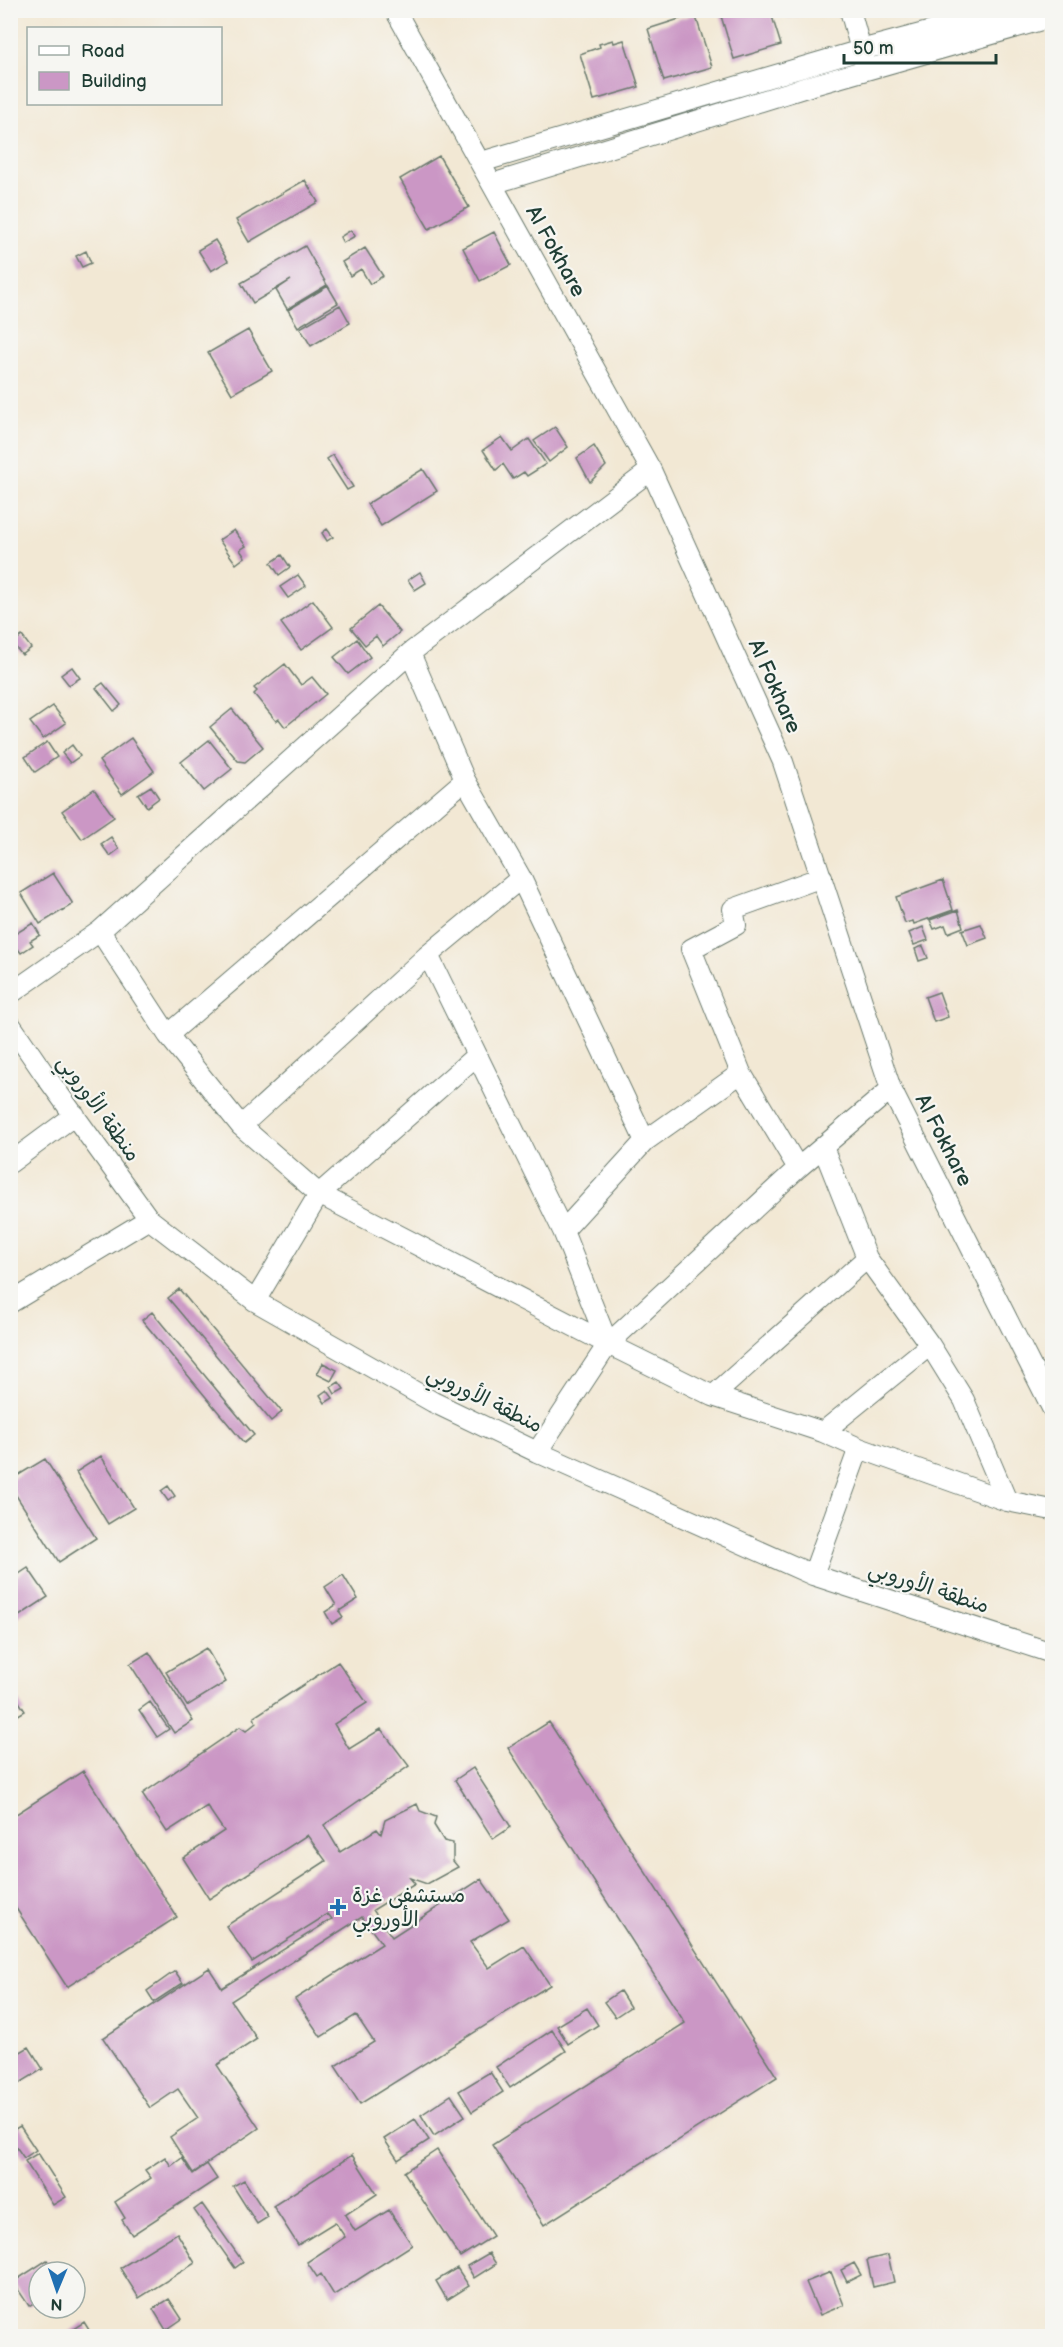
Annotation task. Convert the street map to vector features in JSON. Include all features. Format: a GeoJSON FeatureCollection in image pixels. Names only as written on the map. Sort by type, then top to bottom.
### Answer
{"type":"FeatureCollection","features":[{"type":"Feature","properties":{"kind":"street","name":"Al Fokhare"},"geometry":{"type":"LineString","coordinates":[[395,10],[651,470],[783,762],[891,1089],[1053,1408]]}},
{"type":"Feature","properties":{"kind":"street"},"geometry":{"type":"LineString","coordinates":[[850,10],[867,70]]}},
{"type":"Feature","properties":{"kind":"street"},"geometry":{"type":"LineString","coordinates":[[481,162],[861,50],[1011,10]]}},
{"type":"Feature","properties":{"kind":"street"},"geometry":{"type":"LineString","coordinates":[[492,184],[867,70],[1053,17]]}},
{"type":"Feature","properties":{"kind":"street"},"geometry":{"type":"LineString","coordinates":[[10,994],[100,931],[410,653],[651,470]]}},
{"type":"Feature","properties":{"kind":"street"},"geometry":{"type":"LineString","coordinates":[[410,653],[465,780],[521,878],[645,1141]]}},
{"type":"Feature","properties":{"kind":"street"},"geometry":{"type":"LineString","coordinates":[[168,1035],[465,780]]}},
{"type":"Feature","properties":{"kind":"street"},"geometry":{"type":"LineString","coordinates":[[798,1168],[741,1073],[691,949],[736,925],[734,909],[822,877]]}},
{"type":"Feature","properties":{"kind":"street"},"geometry":{"type":"LineString","coordinates":[[240,1126],[428,955],[521,878]]}},
{"type":"Feature","properties":{"kind":"street"},"geometry":{"type":"LineString","coordinates":[[100,931],[168,1035],[240,1126],[319,1194],[713,1396],[824,1432],[859,1448],[1007,1501],[1053,1510]]}},
{"type":"Feature","properties":{"kind":"street"},"geometry":{"type":"LineString","coordinates":[[428,955],[562,1231],[608,1344]]}},
{"type":"Feature","properties":{"kind":"street","name":"منطقة الأوروبي"},"geometry":{"type":"LineString","coordinates":[[10,1024],[149,1219],[255,1301],[433,1402],[537,1452],[813,1575],[1053,1653]]}},
{"type":"Feature","properties":{"kind":"street"},"geometry":{"type":"LineString","coordinates":[[255,1301],[319,1194],[477,1055]]}},
{"type":"Feature","properties":{"kind":"street"},"geometry":{"type":"LineString","coordinates":[[562,1231],[645,1141],[741,1073]]}},
{"type":"Feature","properties":{"kind":"street"},"geometry":{"type":"LineString","coordinates":[[537,1452],[608,1344],[798,1168],[891,1089]]}},
{"type":"Feature","properties":{"kind":"street"},"geometry":{"type":"LineString","coordinates":[[10,1163],[75,1115]]}},
{"type":"Feature","properties":{"kind":"street"},"geometry":{"type":"LineString","coordinates":[[823,1147],[867,1258],[930,1345],[964,1400],[1007,1501]]}},
{"type":"Feature","properties":{"kind":"street"},"geometry":{"type":"LineString","coordinates":[[10,1303],[149,1219]]}},
{"type":"Feature","properties":{"kind":"street"},"geometry":{"type":"LineString","coordinates":[[713,1396],[867,1258]]}},
{"type":"Feature","properties":{"kind":"street"},"geometry":{"type":"LineString","coordinates":[[824,1432],[930,1345]]}},
{"type":"Feature","properties":{"kind":"street"},"geometry":{"type":"LineString","coordinates":[[813,1575],[859,1448]]}},
{"type":"Feature","properties":{"kind":"building"},"geometry":{"type":"Polygon","coordinates":[[[740,10],[755,10],[756,14],[770,10],[781,45],[734,59],[721,16],[740,10]]]}},
{"type":"Feature","properties":{"kind":"building"},"geometry":{"type":"Polygon","coordinates":[[[786,10],[819,10],[819,12],[788,18],[786,10]]]}},
{"type":"Feature","properties":{"kind":"building"},"geometry":{"type":"Polygon","coordinates":[[[695,14],[712,67],[664,81],[648,29],[695,14]]]}},
{"type":"Feature","properties":{"kind":"building"},"geometry":{"type":"Polygon","coordinates":[[[613,40],[614,43],[624,40],[639,87],[594,100],[580,54],[613,40]]]}},
{"type":"Feature","properties":{"kind":"building"},"geometry":{"type":"Polygon","coordinates":[[[439,156],[469,207],[429,229],[400,179],[439,156]]]}},
{"type":"Feature","properties":{"kind":"building"},"geometry":{"type":"Polygon","coordinates":[[[305,180],[318,202],[249,242],[236,220],[305,180]]]}},
{"type":"Feature","properties":{"kind":"building"},"geometry":{"type":"Polygon","coordinates":[[[351,230],[355,236],[343,243],[340,237],[351,230]]]}},
{"type":"Feature","properties":{"kind":"building"},"geometry":{"type":"Polygon","coordinates":[[[494,232],[511,265],[480,281],[463,248],[494,232]]]}},
{"type":"Feature","properties":{"kind":"building"},"geometry":{"type":"Polygon","coordinates":[[[215,240],[228,261],[211,271],[198,250],[215,240]]]}},
{"type":"Feature","properties":{"kind":"building"},"geometry":{"type":"Polygon","coordinates":[[[305,246],[327,285],[287,309],[276,290],[291,280],[253,303],[241,283],[305,246]]]}},
{"type":"Feature","properties":{"kind":"building"},"geometry":{"type":"Polygon","coordinates":[[[365,248],[383,276],[370,284],[361,269],[350,276],[342,262],[365,248]]]}},
{"type":"Feature","properties":{"kind":"building"},"geometry":{"type":"Polygon","coordinates":[[[86,251],[91,263],[82,267],[76,256],[86,251]]]}},
{"type":"Feature","properties":{"kind":"building"},"geometry":{"type":"Polygon","coordinates":[[[328,286],[338,303],[298,327],[288,310],[328,286]]]}},
{"type":"Feature","properties":{"kind":"building"},"geometry":{"type":"Polygon","coordinates":[[[340,305],[350,323],[311,346],[300,328],[340,305]]]}},
{"type":"Feature","properties":{"kind":"building"},"geometry":{"type":"Polygon","coordinates":[[[248,330],[272,371],[232,394],[208,353],[248,330]]]}},
{"type":"Feature","properties":{"kind":"building"},"geometry":{"type":"Polygon","coordinates":[[[555,427],[568,447],[549,462],[534,441],[555,427]]]}},
{"type":"Feature","properties":{"kind":"building"},"geometry":{"type":"Polygon","coordinates":[[[502,437],[512,451],[529,439],[546,464],[527,476],[524,472],[513,479],[503,464],[496,470],[483,450],[502,437]]]}},
{"type":"Feature","properties":{"kind":"building"},"geometry":{"type":"Polygon","coordinates":[[[594,446],[606,466],[590,482],[577,458],[594,446]]]}},
{"type":"Feature","properties":{"kind":"building"},"geometry":{"type":"Polygon","coordinates":[[[333,455],[353,487],[347,490],[327,459],[333,455]]]}},
{"type":"Feature","properties":{"kind":"building"},"geometry":{"type":"Polygon","coordinates":[[[423,469],[437,491],[381,526],[367,504],[423,469]]]}},
{"type":"Feature","properties":{"kind":"building"},"geometry":{"type":"Polygon","coordinates":[[[327,529],[333,537],[327,541],[322,533],[327,529]]]}},
{"type":"Feature","properties":{"kind":"building"},"geometry":{"type":"Polygon","coordinates":[[[234,530],[246,546],[240,550],[245,557],[236,564],[219,540],[234,530]]]}},
{"type":"Feature","properties":{"kind":"building"},"geometry":{"type":"Polygon","coordinates":[[[282,555],[290,567],[279,575],[271,563],[282,555]]]}},
{"type":"Feature","properties":{"kind":"building"},"geometry":{"type":"Polygon","coordinates":[[[420,572],[426,583],[415,590],[408,580],[420,572]]]}},
{"type":"Feature","properties":{"kind":"building"},"geometry":{"type":"Polygon","coordinates":[[[298,575],[306,586],[288,598],[280,587],[298,575]]]}},
{"type":"Feature","properties":{"kind":"building"},"geometry":{"type":"Polygon","coordinates":[[[313,600],[333,627],[301,650],[281,623],[313,600]]]}},
{"type":"Feature","properties":{"kind":"building"},"geometry":{"type":"Polygon","coordinates":[[[378,606],[400,632],[383,646],[376,636],[365,645],[351,628],[378,606]]]}},
{"type":"Feature","properties":{"kind":"building"},"geometry":{"type":"Polygon","coordinates":[[[22,636],[31,648],[22,655],[12,643],[22,636]]]}},
{"type":"Feature","properties":{"kind":"building"},"geometry":{"type":"Polygon","coordinates":[[[357,639],[370,657],[348,674],[334,657],[357,639]]]}},
{"type":"Feature","properties":{"kind":"building"},"geometry":{"type":"Polygon","coordinates":[[[285,664],[301,685],[312,677],[326,694],[285,727],[279,719],[276,721],[254,694],[257,691],[254,688],[285,664]]]}},
{"type":"Feature","properties":{"kind":"building"},"geometry":{"type":"Polygon","coordinates":[[[72,667],[80,678],[69,685],[61,675],[72,667]]]}},
{"type":"Feature","properties":{"kind":"building"},"geometry":{"type":"Polygon","coordinates":[[[103,683],[121,705],[114,711],[96,688],[103,683]]]}},
{"type":"Feature","properties":{"kind":"building"},"geometry":{"type":"Polygon","coordinates":[[[53,706],[66,723],[43,739],[30,722],[53,706]]]}},
{"type":"Feature","properties":{"kind":"building"},"geometry":{"type":"Polygon","coordinates":[[[232,709],[263,747],[245,762],[238,761],[210,727],[232,709]]]}},
{"type":"Feature","properties":{"kind":"building"},"geometry":{"type":"Polygon","coordinates":[[[131,738],[154,771],[122,794],[99,761],[131,738]]]}},
{"type":"Feature","properties":{"kind":"building"},"geometry":{"type":"Polygon","coordinates":[[[209,740],[232,769],[204,791],[181,762],[209,740]]]}},
{"type":"Feature","properties":{"kind":"building"},"geometry":{"type":"Polygon","coordinates":[[[47,742],[57,757],[35,772],[25,757],[47,742]]]}},
{"type":"Feature","properties":{"kind":"building"},"geometry":{"type":"Polygon","coordinates":[[[72,745],[80,756],[70,763],[62,753],[72,745]]]}},
{"type":"Feature","properties":{"kind":"building"},"geometry":{"type":"Polygon","coordinates":[[[151,786],[159,798],[147,807],[138,794],[151,786]]]}},
{"type":"Feature","properties":{"kind":"building"},"geometry":{"type":"Polygon","coordinates":[[[94,789],[114,817],[82,839],[62,811],[94,789]]]}},
{"type":"Feature","properties":{"kind":"building"},"geometry":{"type":"Polygon","coordinates":[[[111,837],[119,849],[110,856],[101,844],[111,837]]]}},
{"type":"Feature","properties":{"kind":"building"},"geometry":{"type":"Polygon","coordinates":[[[53,873],[73,904],[40,924],[21,893],[53,873]]]}},
{"type":"Feature","properties":{"kind":"building"},"geometry":{"type":"Polygon","coordinates":[[[943,880],[953,910],[914,924],[913,921],[905,923],[896,897],[943,880]]]}},
{"type":"Feature","properties":{"kind":"building"},"geometry":{"type":"Polygon","coordinates":[[[958,910],[963,927],[948,933],[945,925],[934,929],[930,920],[958,910]]]}},
{"type":"Feature","properties":{"kind":"building"},"geometry":{"type":"Polygon","coordinates":[[[33,923],[40,935],[30,941],[33,945],[21,953],[18,949],[15,950],[10,943],[10,937],[33,923]]]}},
{"type":"Feature","properties":{"kind":"building"},"geometry":{"type":"Polygon","coordinates":[[[981,924],[987,938],[968,945],[962,930],[981,924]]]}},
{"type":"Feature","properties":{"kind":"building"},"geometry":{"type":"Polygon","coordinates":[[[923,927],[928,940],[914,945],[909,933],[923,927]]]}},
{"type":"Feature","properties":{"kind":"building"},"geometry":{"type":"Polygon","coordinates":[[[923,946],[928,958],[919,961],[915,949],[923,946]]]}},
{"type":"Feature","properties":{"kind":"building"},"geometry":{"type":"Polygon","coordinates":[[[939,992],[948,1017],[934,1022],[925,997],[939,992]]]}},
{"type":"Feature","properties":{"kind":"building"},"geometry":{"type":"Polygon","coordinates":[[[179,1289],[282,1412],[271,1421],[168,1298],[179,1289]]]}},
{"type":"Feature","properties":{"kind":"building"},"geometry":{"type":"Polygon","coordinates":[[[152,1312],[254,1435],[244,1443],[142,1320],[152,1312]]]}},
{"type":"Feature","properties":{"kind":"building"},"geometry":{"type":"Polygon","coordinates":[[[323,1363],[337,1370],[331,1381],[317,1374],[323,1363]]]}},
{"type":"Feature","properties":{"kind":"building"},"geometry":{"type":"Polygon","coordinates":[[[339,1382],[344,1389],[335,1394],[331,1387],[339,1382]]]}},
{"type":"Feature","properties":{"kind":"building"},"geometry":{"type":"Polygon","coordinates":[[[327,1390],[333,1398],[325,1403],[320,1395],[327,1390]]]}},
{"type":"Feature","properties":{"kind":"building"},"geometry":{"type":"Polygon","coordinates":[[[101,1456],[134,1508],[108,1524],[76,1472],[101,1456]]]}},
{"type":"Feature","properties":{"kind":"building"},"geometry":{"type":"Polygon","coordinates":[[[45,1459],[96,1538],[59,1562],[10,1486],[10,1480],[45,1459]]]}},
{"type":"Feature","properties":{"kind":"building"},"geometry":{"type":"Polygon","coordinates":[[[168,1486],[175,1496],[168,1501],[161,1491],[168,1486]]]}},
{"type":"Feature","properties":{"kind":"building"},"geometry":{"type":"Polygon","coordinates":[[[28,1568],[48,1597],[10,1622],[10,1580],[28,1568]]]}},
{"type":"Feature","properties":{"kind":"building"},"geometry":{"type":"Polygon","coordinates":[[[343,1575],[358,1599],[339,1611],[343,1617],[332,1624],[325,1612],[336,1605],[325,1587],[343,1575]]]}},
{"type":"Feature","properties":{"kind":"building"},"geometry":{"type":"Polygon","coordinates":[[[206,1648],[226,1682],[187,1706],[166,1672],[206,1648]]]}},
{"type":"Feature","properties":{"kind":"building"},"geometry":{"type":"Polygon","coordinates":[[[149,1652],[193,1721],[174,1733],[130,1664],[149,1652]]]}},
{"type":"Feature","properties":{"kind":"building"},"geometry":{"type":"Polygon","coordinates":[[[338,1662],[367,1703],[334,1724],[349,1749],[381,1729],[409,1766],[324,1825],[340,1852],[377,1829],[381,1834],[385,1820],[417,1804],[420,1811],[436,1817],[434,1825],[444,1841],[453,1843],[453,1861],[458,1867],[427,1884],[410,1878],[415,1884],[373,1910],[392,1937],[481,1879],[509,1919],[470,1942],[489,1968],[524,1946],[550,1985],[360,2104],[335,2066],[374,2042],[356,2015],[321,2037],[295,1999],[382,1944],[362,1917],[231,2001],[257,2039],[217,2065],[259,2128],[193,2173],[170,2137],[198,2118],[178,2089],[150,2108],[103,2038],[209,1968],[222,1988],[332,1919],[328,1914],[252,1962],[226,1926],[326,1861],[307,1835],[209,1899],[183,1858],[224,1831],[207,1806],[167,1832],[142,1794],[240,1727],[246,1731],[256,1723],[254,1717],[338,1662]]]}},
{"type":"Feature","properties":{"kind":"building"},"geometry":{"type":"Polygon","coordinates":[[[10,1688],[25,1711],[10,1720],[10,1688]]]}},
{"type":"Feature","properties":{"kind":"building"},"geometry":{"type":"Polygon","coordinates":[[[150,1702],[169,1729],[157,1737],[139,1710],[150,1702]]]}},
{"type":"Feature","properties":{"kind":"building"},"geometry":{"type":"Polygon","coordinates":[[[549,1722],[777,2077],[544,2225],[492,2145],[685,2023],[508,1748],[549,1722]]]}},
{"type":"Feature","properties":{"kind":"building"},"geometry":{"type":"Polygon","coordinates":[[[473,1768],[511,1827],[493,1839],[455,1780],[473,1768]]]}},
{"type":"Feature","properties":{"kind":"building"},"geometry":{"type":"Polygon","coordinates":[[[83,1771],[177,1917],[67,1987],[10,1899],[10,1818],[83,1771]]]}},
{"type":"Feature","properties":{"kind":"building"},"geometry":{"type":"Polygon","coordinates":[[[175,1971],[183,1983],[154,2002],[147,1991],[175,1971]]]}},
{"type":"Feature","properties":{"kind":"building"},"geometry":{"type":"Polygon","coordinates":[[[620,1991],[630,2007],[615,2017],[604,2002],[620,1991]]]}},
{"type":"Feature","properties":{"kind":"building"},"geometry":{"type":"Polygon","coordinates":[[[587,2008],[598,2025],[568,2044],[557,2026],[587,2008]]]}},
{"type":"Feature","properties":{"kind":"building"},"geometry":{"type":"Polygon","coordinates":[[[552,2030],[566,2051],[510,2088],[496,2067],[552,2030]]]}},
{"type":"Feature","properties":{"kind":"building"},"geometry":{"type":"Polygon","coordinates":[[[29,2047],[43,2069],[10,2089],[10,2058],[29,2047]]]}},
{"type":"Feature","properties":{"kind":"building"},"geometry":{"type":"Polygon","coordinates":[[[490,2072],[503,2092],[472,2112],[459,2091],[490,2072]]]}},
{"type":"Feature","properties":{"kind":"building"},"geometry":{"type":"Polygon","coordinates":[[[451,2095],[465,2116],[434,2136],[421,2115],[451,2095]]]}},
{"type":"Feature","properties":{"kind":"building"},"geometry":{"type":"Polygon","coordinates":[[[415,2119],[429,2140],[398,2160],[384,2139],[415,2119]]]}},
{"type":"Feature","properties":{"kind":"building"},"geometry":{"type":"Polygon","coordinates":[[[20,2126],[36,2150],[24,2158],[10,2138],[10,2132],[20,2126]]]}},
{"type":"Feature","properties":{"kind":"building"},"geometry":{"type":"Polygon","coordinates":[[[437,2150],[493,2236],[460,2257],[404,2172],[437,2150]]]}},
{"type":"Feature","properties":{"kind":"building"},"geometry":{"type":"Polygon","coordinates":[[[38,2153],[66,2197],[53,2205],[25,2161],[38,2153]]]}},
{"type":"Feature","properties":{"kind":"building"},"geometry":{"type":"Polygon","coordinates":[[[352,2155],[377,2194],[345,2215],[355,2231],[389,2210],[412,2245],[334,2295],[321,2274],[317,2277],[307,2262],[345,2237],[335,2222],[298,2245],[273,2206],[352,2155]]]}},
{"type":"Feature","properties":{"kind":"building"},"geometry":{"type":"Polygon","coordinates":[[[165,2157],[171,2166],[182,2158],[193,2174],[207,2164],[217,2179],[132,2235],[122,2220],[125,2218],[115,2202],[151,2178],[145,2170],[165,2157]]]}},
{"type":"Feature","properties":{"kind":"building"},"geometry":{"type":"Polygon","coordinates":[[[244,2180],[268,2217],[257,2224],[233,2186],[244,2180]]]}},
{"type":"Feature","properties":{"kind":"building"},"geometry":{"type":"Polygon","coordinates":[[[202,2204],[243,2262],[235,2268],[194,2210],[202,2204]]]}},
{"type":"Feature","properties":{"kind":"building"},"geometry":{"type":"Polygon","coordinates":[[[177,2233],[195,2263],[139,2298],[120,2268],[177,2233]]]}},
{"type":"Feature","properties":{"kind":"building"},"geometry":{"type":"Polygon","coordinates":[[[489,2253],[496,2264],[474,2278],[467,2266],[489,2253]]]}},
{"type":"Feature","properties":{"kind":"building"},"geometry":{"type":"Polygon","coordinates":[[[888,2255],[894,2282],[873,2287],[867,2260],[888,2255]]]}},
{"type":"Feature","properties":{"kind":"building"},"geometry":{"type":"Polygon","coordinates":[[[854,2263],[861,2275],[847,2282],[841,2270],[854,2263]]]}},
{"type":"Feature","properties":{"kind":"building"},"geometry":{"type":"Polygon","coordinates":[[[457,2268],[469,2286],[447,2300],[436,2281],[457,2268]]]}},
{"type":"Feature","properties":{"kind":"building"},"geometry":{"type":"Polygon","coordinates":[[[831,2272],[844,2305],[820,2315],[806,2282],[831,2272]]]}},
{"type":"Feature","properties":{"kind":"building"},"geometry":{"type":"Polygon","coordinates":[[[27,2273],[27,2303],[13,2282],[27,2273]]]}},
{"type":"Feature","properties":{"kind":"building"},"geometry":{"type":"Polygon","coordinates":[[[169,2299],[182,2319],[166,2330],[153,2309],[169,2299]]]}},
{"type":"Feature","properties":{"kind":"building"},"geometry":{"type":"Polygon","coordinates":[[[84,2322],[89,2330],[79,2336],[64,2335],[84,2322]]]}},
{"type":"Feature","properties":{"kind":"place","name":"مستشفى غزة الأوروبي"},"geometry":{"type":"Point","coordinates":[338,1907]}}]}
